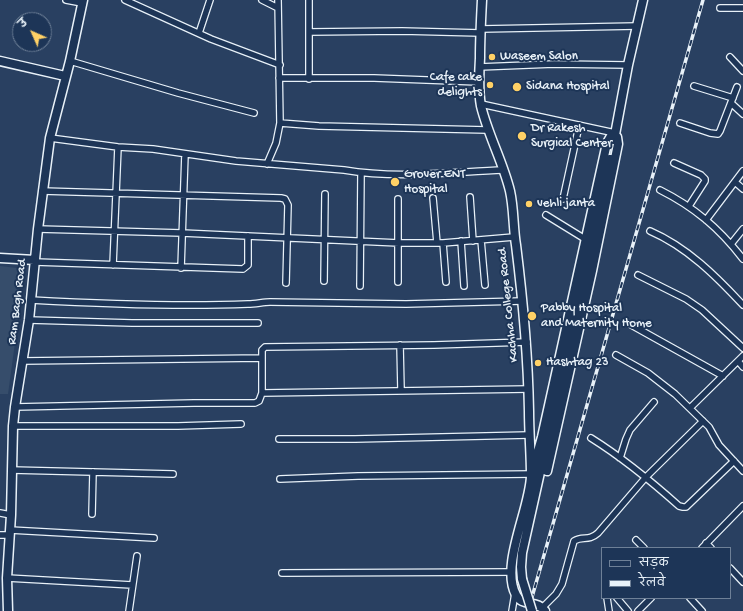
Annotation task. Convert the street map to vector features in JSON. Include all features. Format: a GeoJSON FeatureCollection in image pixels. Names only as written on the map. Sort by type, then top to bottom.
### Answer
{"type":"FeatureCollection","features":[{"type":"Feature","properties":{"kind":"street"},"geometry":{"type":"LineString","coordinates":[[66,0],[83,2]]}},
{"type":"Feature","properties":{"kind":"street"},"geometry":{"type":"LineString","coordinates":[[125,0],[248,54],[280,65]]}},
{"type":"Feature","properties":{"kind":"street"},"geometry":{"type":"LineString","coordinates":[[199,33],[210,0]]}},
{"type":"Feature","properties":{"kind":"street"},"geometry":{"type":"LineString","coordinates":[[262,0],[278,8]]}},
{"type":"Feature","properties":{"kind":"street"},"geometry":{"type":"LineString","coordinates":[[266,164],[276,143],[280,123],[278,0]]}},
{"type":"Feature","properties":{"kind":"street"},"geometry":{"type":"LineString","coordinates":[[308,79],[309,0]]}},
{"type":"Feature","properties":{"kind":"street","name":"Kachha College Road"},"geometry":{"type":"LineString","coordinates":[[482,0],[479,67],[481,104],[487,130],[510,190],[513,211],[514,237],[527,342],[531,475],[528,498],[511,572],[515,593],[512,611]]}},
{"type":"Feature","properties":{"kind":"street"},"geometry":{"type":"LineString","coordinates":[[532,611],[522,579],[522,553],[615,134],[628,65],[643,0]]}},
{"type":"Feature","properties":{"kind":"street","name":"Ram Bagh Road"},"geometry":{"type":"LineString","coordinates":[[8,611],[7,578],[15,407],[29,320],[42,191],[50,138],[70,61],[83,2]]}},
{"type":"Feature","properties":{"kind":"street"},"geometry":{"type":"LineString","coordinates":[[720,8],[743,8]]}},
{"type":"Feature","properties":{"kind":"street"},"geometry":{"type":"LineString","coordinates":[[309,32],[480,31],[637,26]]}},
{"type":"Feature","properties":{"kind":"street"},"geometry":{"type":"LineString","coordinates":[[730,57],[743,71]]}},
{"type":"Feature","properties":{"kind":"street"},"geometry":{"type":"LineString","coordinates":[[0,61],[65,76]]}},
{"type":"Feature","properties":{"kind":"street"},"geometry":{"type":"LineString","coordinates":[[70,61],[178,93],[254,113]]}},
{"type":"Feature","properties":{"kind":"street"},"geometry":{"type":"LineString","coordinates":[[479,67],[554,64],[628,65]]}},
{"type":"Feature","properties":{"kind":"street"},"geometry":{"type":"LineString","coordinates":[[280,78],[374,78],[479,82]]}},
{"type":"Feature","properties":{"kind":"street"},"geometry":{"type":"LineString","coordinates":[[694,86],[732,100],[743,114]]}},
{"type":"Feature","properties":{"kind":"street"},"geometry":{"type":"LineString","coordinates":[[680,123],[710,133],[718,134],[737,87]]}},
{"type":"Feature","properties":{"kind":"street"},"geometry":{"type":"LineString","coordinates":[[481,104],[615,134],[618,137],[618,144],[591,278],[547,472]]}},
{"type":"Feature","properties":{"kind":"street"},"geometry":{"type":"LineString","coordinates":[[280,123],[326,126],[487,130]]}},
{"type":"Feature","properties":{"kind":"street"},"geometry":{"type":"LineString","coordinates":[[563,199],[579,126]]}},
{"type":"Feature","properties":{"kind":"street"},"geometry":{"type":"LineString","coordinates":[[280,479],[358,476],[531,475],[542,437],[585,239],[608,143],[611,136],[615,134]]}},
{"type":"Feature","properties":{"kind":"street"},"geometry":{"type":"LineString","coordinates":[[50,138],[118,147],[152,149],[266,164],[344,170],[361,173],[402,174],[503,170]]}},
{"type":"Feature","properties":{"kind":"street"},"geometry":{"type":"LineString","coordinates":[[114,265],[118,147]]}},
{"type":"Feature","properties":{"kind":"street"},"geometry":{"type":"LineString","coordinates":[[181,268],[185,154]]}},
{"type":"Feature","properties":{"kind":"street"},"geometry":{"type":"LineString","coordinates":[[674,163],[701,175],[705,179],[689,206]]}},
{"type":"Feature","properties":{"kind":"street"},"geometry":{"type":"LineString","coordinates":[[706,220],[743,171]]}},
{"type":"Feature","properties":{"kind":"street"},"geometry":{"type":"LineString","coordinates":[[360,286],[361,173]]}},
{"type":"Feature","properties":{"kind":"street"},"geometry":{"type":"LineString","coordinates":[[735,182],[743,189]]}},
{"type":"Feature","properties":{"kind":"street"},"geometry":{"type":"LineString","coordinates":[[660,190],[689,206],[706,220],[731,244],[743,260]]}},
{"type":"Feature","properties":{"kind":"street"},"geometry":{"type":"LineString","coordinates":[[42,191],[117,192],[285,199],[288,205],[286,283]]}},
{"type":"Feature","properties":{"kind":"street"},"geometry":{"type":"LineString","coordinates":[[324,281],[325,194]]}},
{"type":"Feature","properties":{"kind":"street"},"geometry":{"type":"LineString","coordinates":[[470,197],[473,241]]}},
{"type":"Feature","properties":{"kind":"street"},"geometry":{"type":"LineString","coordinates":[[433,198],[446,282]]}},
{"type":"Feature","properties":{"kind":"street"},"geometry":{"type":"LineString","coordinates":[[398,199],[398,282]]}},
{"type":"Feature","properties":{"kind":"street"},"geometry":{"type":"LineString","coordinates":[[546,215],[585,239]]}},
{"type":"Feature","properties":{"kind":"street"},"geometry":{"type":"LineString","coordinates":[[38,229],[288,237],[399,243],[440,243],[514,237]]}},
{"type":"Feature","properties":{"kind":"street"},"geometry":{"type":"LineString","coordinates":[[731,244],[743,229]]}},
{"type":"Feature","properties":{"kind":"street"},"geometry":{"type":"LineString","coordinates":[[650,231],[683,249],[720,281],[743,305]]}},
{"type":"Feature","properties":{"kind":"street"},"geometry":{"type":"LineString","coordinates":[[0,258],[114,265],[243,269],[248,265],[248,236]]}},
{"type":"Feature","properties":{"kind":"street"},"geometry":{"type":"LineString","coordinates":[[481,240],[485,285]]}},
{"type":"Feature","properties":{"kind":"street"},"geometry":{"type":"LineString","coordinates":[[460,241],[464,286]]}},
{"type":"Feature","properties":{"kind":"street"},"geometry":{"type":"LineString","coordinates":[[638,275],[692,302],[712,318],[743,348]]}},
{"type":"Feature","properties":{"kind":"street"},"geometry":{"type":"LineString","coordinates":[[31,300],[180,305],[250,304],[270,302],[406,304],[522,301]]}},
{"type":"Feature","properties":{"kind":"street"},"geometry":{"type":"LineString","coordinates":[[29,320],[171,324],[258,323]]}},
{"type":"Feature","properties":{"kind":"street"},"geometry":{"type":"LineString","coordinates":[[626,322],[723,376]]}},
{"type":"Feature","properties":{"kind":"street"},"geometry":{"type":"LineString","coordinates":[[15,407],[255,403],[259,401],[262,393],[262,350],[265,347],[434,345],[527,342]]}},
{"type":"Feature","properties":{"kind":"street"},"geometry":{"type":"LineString","coordinates":[[400,345],[401,390]]}},
{"type":"Feature","properties":{"kind":"street"},"geometry":{"type":"LineString","coordinates":[[616,355],[662,383],[690,408],[713,432],[719,444],[743,471]]}},
{"type":"Feature","properties":{"kind":"street"},"geometry":{"type":"LineString","coordinates":[[690,408],[743,356]]}},
{"type":"Feature","properties":{"kind":"street"},"geometry":{"type":"LineString","coordinates":[[22,361],[262,358]]}},
{"type":"Feature","properties":{"kind":"street"},"geometry":{"type":"LineString","coordinates":[[738,362],[743,367]]}},
{"type":"Feature","properties":{"kind":"street"},"geometry":{"type":"LineString","coordinates":[[262,393],[529,389]]}},
{"type":"Feature","properties":{"kind":"street"},"geometry":{"type":"LineString","coordinates":[[620,458],[630,430],[654,402]]}},
{"type":"Feature","properties":{"kind":"street"},"geometry":{"type":"LineString","coordinates":[[515,593],[523,602],[540,605],[544,609],[562,584],[574,540],[594,537],[646,477],[703,421]]}},
{"type":"Feature","properties":{"kind":"street"},"geometry":{"type":"LineString","coordinates":[[13,426],[178,426],[241,424]]}},
{"type":"Feature","properties":{"kind":"street"},"geometry":{"type":"LineString","coordinates":[[279,439],[355,439],[529,435]]}},
{"type":"Feature","properties":{"kind":"street"},"geometry":{"type":"LineString","coordinates":[[591,438],[646,477],[679,506],[683,507],[686,507],[734,461]]}},
{"type":"Feature","properties":{"kind":"street"},"geometry":{"type":"LineString","coordinates":[[11,470],[173,474]]}},
{"type":"Feature","properties":{"kind":"street"},"geometry":{"type":"LineString","coordinates":[[92,514],[93,472]]}},
{"type":"Feature","properties":{"kind":"street"},"geometry":{"type":"LineString","coordinates":[[708,546],[743,506]]}},
{"type":"Feature","properties":{"kind":"street"},"geometry":{"type":"LineString","coordinates":[[0,514],[11,514]]}},
{"type":"Feature","properties":{"kind":"street"},"geometry":{"type":"LineString","coordinates":[[0,535],[10,533],[154,538]]}},
{"type":"Feature","properties":{"kind":"street"},"geometry":{"type":"LineString","coordinates":[[636,540],[643,547]]}},
{"type":"Feature","properties":{"kind":"street"},"geometry":{"type":"LineString","coordinates":[[129,611],[137,556]]}},
{"type":"Feature","properties":{"kind":"street"},"geometry":{"type":"LineString","coordinates":[[731,569],[743,582]]}},
{"type":"Feature","properties":{"kind":"street"},"geometry":{"type":"LineString","coordinates":[[282,573],[511,572]]}},
{"type":"Feature","properties":{"kind":"street"},"geometry":{"type":"LineString","coordinates":[[7,578],[132,586]]}},
{"type":"Feature","properties":{"kind":"street"},"geometry":{"type":"LineString","coordinates":[[607,599],[609,611]]}},
{"type":"Feature","properties":{"kind":"street"},"geometry":{"type":"LineString","coordinates":[[618,599],[628,611]]}},
{"type":"Feature","properties":{"kind":"street"},"geometry":{"type":"LineString","coordinates":[[638,611],[650,599]]}},
{"type":"Feature","properties":{"kind":"street"},"geometry":{"type":"LineString","coordinates":[[691,599],[702,611]]}},
{"type":"Feature","properties":{"kind":"shaded area"},"geometry":{"type":"Polygon","coordinates":[[[0,266],[25,269],[8,394],[0,394],[0,266]]]}},
{"type":"Feature","properties":{"kind":"railway"},"geometry":{"type":"LineString","coordinates":[[528,611],[703,0]]}},
{"type":"Feature","properties":{"kind":"place","name":"Waseem Salon"},"geometry":{"type":"Point","coordinates":[492,57]}},
{"type":"Feature","properties":{"kind":"place","name":"Cafe cake delights"},"geometry":{"type":"Point","coordinates":[490,85]}},
{"type":"Feature","properties":{"kind":"place","name":"Sidana Hospital"},"geometry":{"type":"Point","coordinates":[517,87]}},
{"type":"Feature","properties":{"kind":"place","name":"Dr Rakesh Surgical Center"},"geometry":{"type":"Point","coordinates":[522,136]}},
{"type":"Feature","properties":{"kind":"place","name":"Grover ENT Hospital"},"geometry":{"type":"Point","coordinates":[395,182]}},
{"type":"Feature","properties":{"kind":"place","name":"vehli janta"},"geometry":{"type":"Point","coordinates":[529,204]}},
{"type":"Feature","properties":{"kind":"place","name":"Pabby Hospital and Maternity Home"},"geometry":{"type":"Point","coordinates":[532,316]}},
{"type":"Feature","properties":{"kind":"place","name":"Hashtag 23"},"geometry":{"type":"Point","coordinates":[538,363]}}]}
